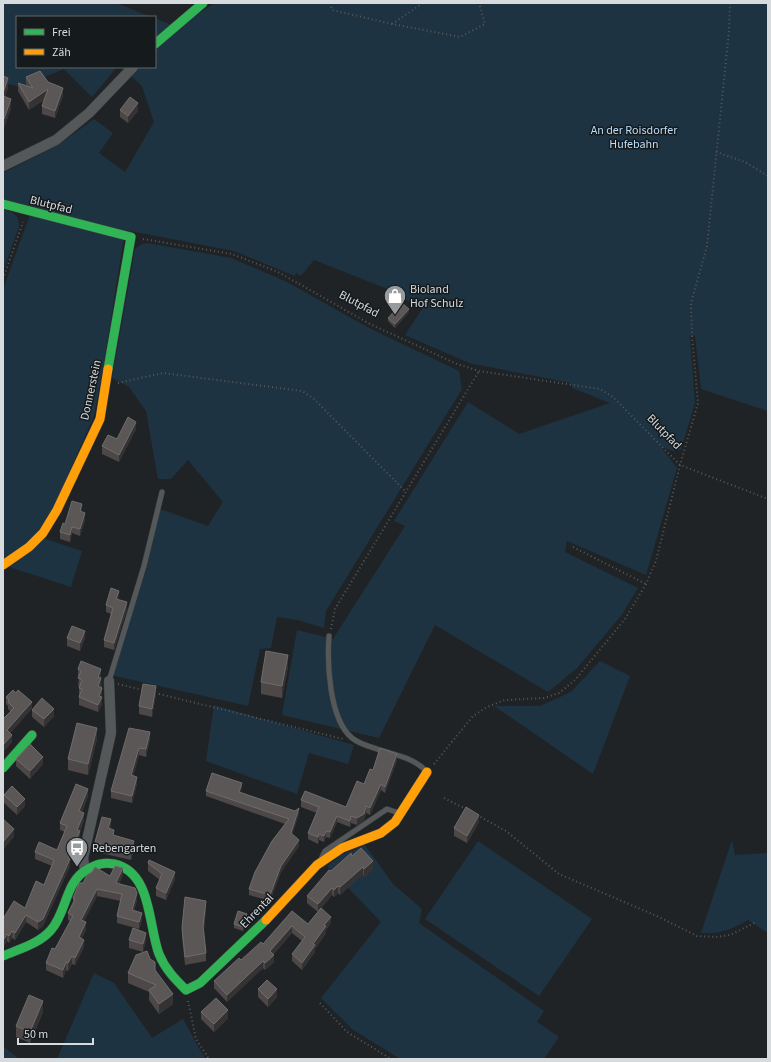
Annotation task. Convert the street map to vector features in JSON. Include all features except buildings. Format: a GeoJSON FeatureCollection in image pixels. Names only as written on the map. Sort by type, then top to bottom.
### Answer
{"type":"FeatureCollection","features":[{"type":"Feature","properties":{"kind":"street"},"geometry":{"type":"LineString","coordinates":[[156,43],[203,3]]}},
{"type":"Feature","properties":{"kind":"street"},"geometry":{"type":"LineString","coordinates":[[3,166],[56,140],[89,113],[132,68]]}},
{"type":"Feature","properties":{"kind":"street","name":"Blutpfad"},"geometry":{"type":"LineString","coordinates":[[3,204],[132,237]]}},
{"type":"Feature","properties":{"kind":"street","name":"Donnerstein"},"geometry":{"type":"LineString","coordinates":[[3,565],[29,547],[43,533],[57,510],[100,419],[132,237]]}},
{"type":"Feature","properties":{"kind":"street"},"geometry":{"type":"LineString","coordinates":[[85,870],[83,858],[111,733],[109,681]]}},
{"type":"Feature","properties":{"kind":"street"},"geometry":{"type":"LineString","coordinates":[[3,768],[32,735]]}},
{"type":"Feature","properties":{"kind":"street","name":"Ehrental"},"geometry":{"type":"LineString","coordinates":[[186,990],[200,983],[218,967],[317,865],[342,848],[381,833],[395,822],[427,772]]}},
{"type":"Feature","properties":{"kind":"street"},"geometry":{"type":"LineString","coordinates":[[3,956],[44,937],[52,929],[75,880],[85,870],[104,862],[127,866],[134,872],[143,891],[161,960],[174,980],[186,990]]}},
{"type":"Feature","properties":{"kind":"lane"},"geometry":{"type":"LineString","coordinates":[[109,681],[141,573],[162,492]]}},
{"type":"Feature","properties":{"kind":"lane"},"geometry":{"type":"LineString","coordinates":[[329,636],[328,660],[336,710],[341,724],[352,738],[369,746],[418,763],[427,772]]}},
{"type":"Feature","properties":{"kind":"lane"},"geometry":{"type":"LineString","coordinates":[[317,865],[325,851],[387,810],[400,813]]}},
{"type":"Feature","properties":{"kind":"path"},"geometry":{"type":"LineString","coordinates":[[330,3],[332,10],[392,24],[460,37],[485,24],[479,3]]}},
{"type":"Feature","properties":{"kind":"path"},"geometry":{"type":"LineString","coordinates":[[392,24],[423,3]]}},
{"type":"Feature","properties":{"kind":"path"},"geometry":{"type":"LineString","coordinates":[[427,772],[473,716],[487,707],[505,700],[544,698],[559,693],[575,680],[625,619],[646,584],[656,561],[680,465],[698,403],[692,336],[691,303],[707,246],[729,31],[730,3]]}},
{"type":"Feature","properties":{"kind":"path"},"geometry":{"type":"LineString","coordinates":[[716,152],[745,162],[768,176]]}},
{"type":"Feature","properties":{"kind":"path"},"geometry":{"type":"LineString","coordinates":[[3,279],[27,211]]}},
{"type":"Feature","properties":{"kind":"path","name":"Blutpfad"},"geometry":{"type":"LineString","coordinates":[[132,237],[232,254],[278,272],[370,324],[457,364],[479,371],[600,389],[614,397],[680,465]]}},
{"type":"Feature","properties":{"kind":"path"},"geometry":{"type":"LineString","coordinates":[[329,636],[335,609],[479,371]]}},
{"type":"Feature","properties":{"kind":"path"},"geometry":{"type":"LineString","coordinates":[[105,385],[162,373],[302,391],[313,398],[406,492]]}},
{"type":"Feature","properties":{"kind":"path"},"geometry":{"type":"LineString","coordinates":[[680,465],[768,499]]}},
{"type":"Feature","properties":{"kind":"path"},"geometry":{"type":"LineString","coordinates":[[573,547],[646,584]]}},
{"type":"Feature","properties":{"kind":"path"},"geometry":{"type":"LineString","coordinates":[[109,681],[147,691]]}},
{"type":"Feature","properties":{"kind":"path"},"geometry":{"type":"LineString","coordinates":[[154,692],[345,740],[352,738]]}},
{"type":"Feature","properties":{"kind":"path"},"geometry":{"type":"LineString","coordinates":[[444,798],[506,830],[559,874],[659,917],[697,936],[716,937],[730,935],[756,922]]}},
{"type":"Feature","properties":{"kind":"path"},"geometry":{"type":"LineString","coordinates":[[186,990],[196,1039],[209,1059]]}},
{"type":"Feature","properties":{"kind":"path"},"geometry":{"type":"LineString","coordinates":[[320,1003],[347,1032],[391,1059]]}},
{"type":"Feature","properties":{"kind":"green space"},"geometry":{"type":"Polygon","coordinates":[[[3,3],[116,3],[148,16],[16,16],[16,68],[116,68],[92,97],[64,69],[20,87],[3,83],[3,3]]]}},
{"type":"Feature","properties":{"kind":"green space","name":"An der Roisdorfer Hufebahn"},"geometry":{"type":"Polygon","coordinates":[[[215,3],[768,3],[768,411],[701,389],[695,336],[690,336],[695,403],[681,450],[673,451],[660,446],[677,468],[646,575],[567,541],[565,552],[638,588],[621,616],[577,668],[548,692],[435,625],[379,738],[282,715],[297,630],[333,639],[405,526],[394,521],[468,402],[519,434],[610,403],[572,388],[571,383],[469,363],[405,335],[422,309],[385,288],[314,260],[301,276],[296,273],[295,276],[234,251],[125,230],[94,416],[54,507],[46,539],[82,551],[71,587],[3,565],[3,289],[32,209],[3,199],[3,173],[57,146],[94,119],[113,133],[99,153],[125,172],[154,122],[142,86],[122,68],[156,68],[156,18],[169,24],[191,18],[215,3]]]}},
{"type":"Feature","properties":{"kind":"green space"},"geometry":{"type":"Polygon","coordinates":[[[3,209],[17,217],[19,227],[3,271],[3,209]]]}},
{"type":"Feature","properties":{"kind":"green space"},"geometry":{"type":"Polygon","coordinates":[[[147,243],[231,258],[285,281],[369,328],[459,371],[462,389],[326,611],[324,628],[298,620],[277,617],[271,648],[260,649],[248,706],[111,675],[146,571],[160,509],[208,526],[223,502],[188,460],[171,479],[158,479],[146,411],[129,387],[112,378],[135,249],[142,244],[147,243]]]}},
{"type":"Feature","properties":{"kind":"green space"},"geometry":{"type":"Polygon","coordinates":[[[600,661],[630,676],[593,774],[494,706],[540,706],[571,692],[600,661]]]}},
{"type":"Feature","properties":{"kind":"green space"},"geometry":{"type":"Polygon","coordinates":[[[214,705],[354,745],[348,764],[309,753],[297,794],[206,761],[214,705]]]}},
{"type":"Feature","properties":{"kind":"green space"},"geometry":{"type":"Polygon","coordinates":[[[732,840],[735,855],[768,853],[768,933],[748,920],[726,931],[701,933],[732,840]]]}},
{"type":"Feature","properties":{"kind":"green space"},"geometry":{"type":"Polygon","coordinates":[[[478,841],[592,919],[539,996],[425,919],[478,841]]]}},
{"type":"Feature","properties":{"kind":"green space"},"geometry":{"type":"Polygon","coordinates":[[[365,845],[393,884],[422,909],[419,923],[544,1011],[537,1022],[559,1037],[544,1059],[400,1059],[352,1029],[321,998],[381,922],[327,866],[341,855],[365,845]]]}},
{"type":"Feature","properties":{"kind":"green space"},"geometry":{"type":"Polygon","coordinates":[[[94,973],[114,983],[152,1038],[183,1019],[205,1059],[57,1059],[94,973]]]}},
{"type":"Feature","properties":{"kind":"green space"},"geometry":{"type":"Polygon","coordinates":[[[3,1046],[19,1059],[3,1059],[3,1046]]]}},
{"type":"Feature","properties":{"kind":"traffic: fast"},"geometry":{"type":"LineString","coordinates":[[156,43],[203,3]]}},
{"type":"Feature","properties":{"kind":"traffic: fast"},"geometry":{"type":"LineString","coordinates":[[3,204],[131,237],[108,369]]}},
{"type":"Feature","properties":{"kind":"traffic: fast"},"geometry":{"type":"LineString","coordinates":[[3,768],[32,735]]}},
{"type":"Feature","properties":{"kind":"traffic: fast"},"geometry":{"type":"LineString","coordinates":[[3,956],[28,946],[46,935],[56,923],[70,889],[80,874],[88,869],[104,863],[114,864],[126,869],[136,877],[147,901],[155,942],[161,959],[174,978],[186,990],[200,983],[266,920]]}},
{"type":"Feature","properties":{"kind":"traffic: slow"},"geometry":{"type":"LineString","coordinates":[[3,565],[29,547],[43,533],[57,510],[100,419],[108,369]]}},
{"type":"Feature","properties":{"kind":"traffic: slow"},"geometry":{"type":"LineString","coordinates":[[266,920],[317,865],[342,848],[381,833],[395,822],[427,772]]}},
{"type":"Feature","properties":{"kind":"place","name":"Bioland Hof Schulz"},"geometry":{"type":"Point","coordinates":[395,316]}},
{"type":"Feature","properties":{"kind":"place","name":"Rebengarten"},"geometry":{"type":"Point","coordinates":[77,868]}}]}
